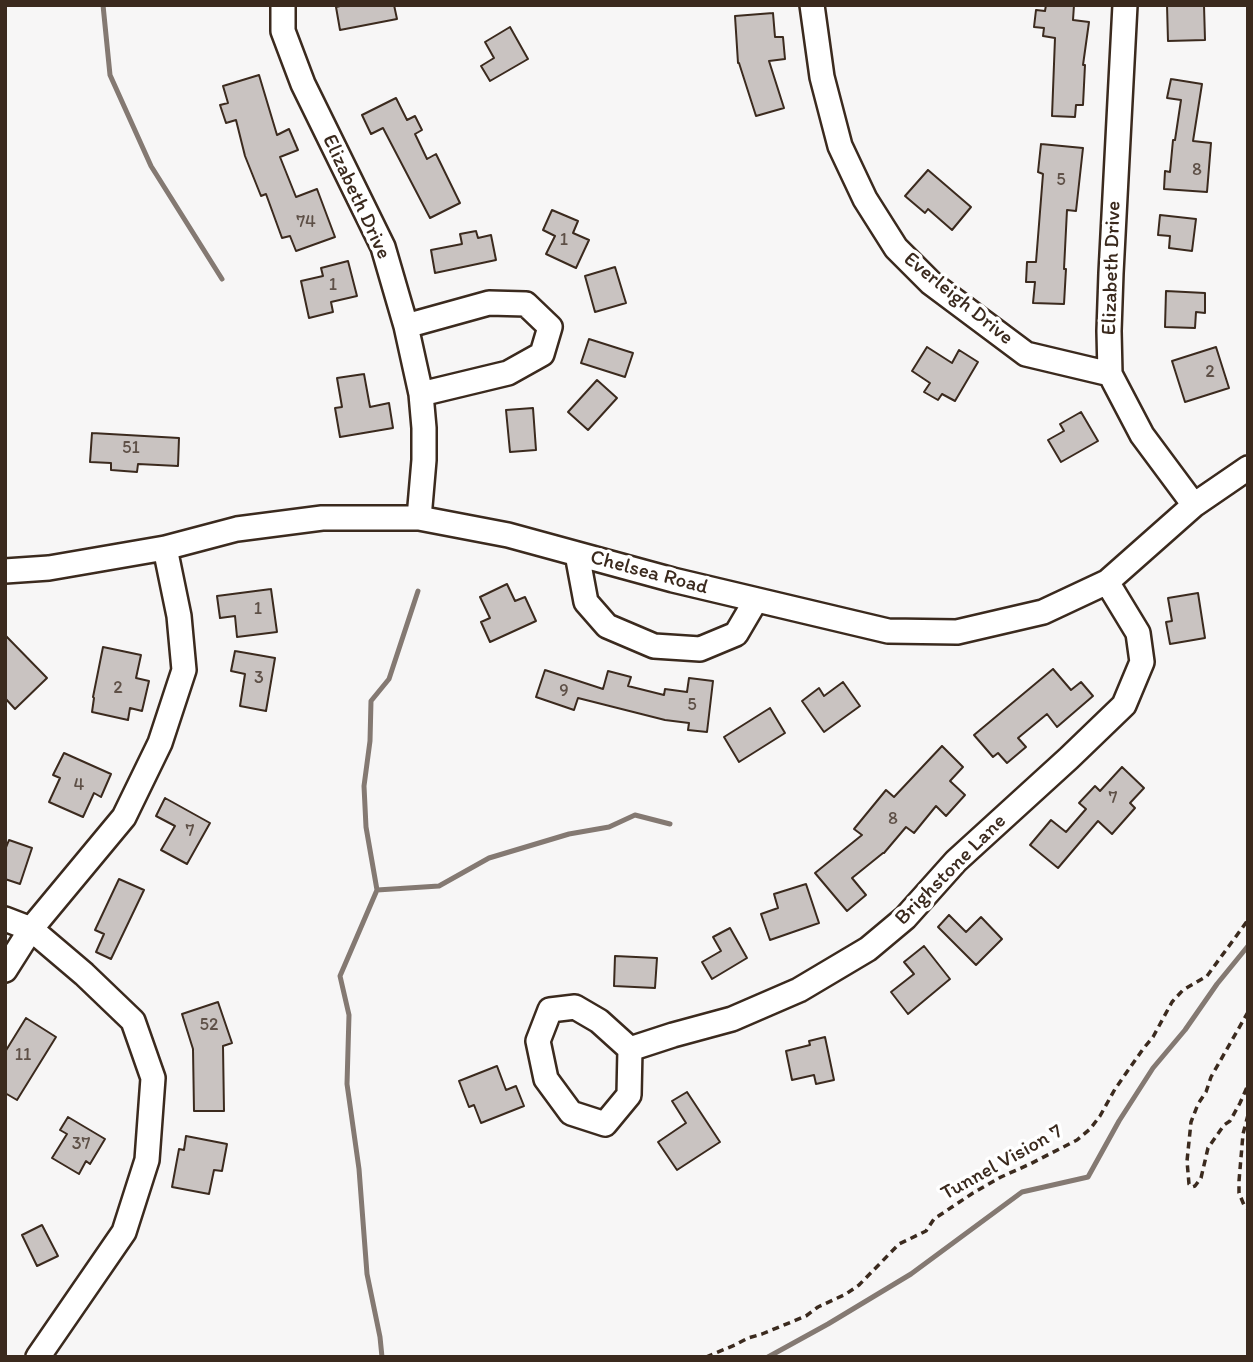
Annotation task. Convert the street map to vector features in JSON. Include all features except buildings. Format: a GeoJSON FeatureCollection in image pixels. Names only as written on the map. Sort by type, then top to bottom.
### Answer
{"type":"FeatureCollection","features":[{"type":"Feature","properties":{"kind":"street","name":"Elizabeth Drive"},"geometry":{"type":"LineString","coordinates":[[283,5],[283,31],[303,84],[383,247],[406,326],[421,394],[424,428],[419,518]]}},
{"type":"Feature","properties":{"kind":"street","name":"Everleigh Drive"},"geometry":{"type":"LineString","coordinates":[[812,5],[822,77],[840,146],[865,199],[896,248],[931,283],[1026,354],[1110,374]]}},
{"type":"Feature","properties":{"kind":"street","name":"Elizabeth Drive"},"geometry":{"type":"LineString","coordinates":[[1125,5],[1110,308],[1110,374],[1142,435],[1194,505]]}},
{"type":"Feature","properties":{"kind":"street"},"geometry":{"type":"LineString","coordinates":[[406,326],[489,303],[526,304],[550,327],[542,354],[508,373],[421,394]]}},
{"type":"Feature","properties":{"kind":"street","name":"Chelsea Road"},"geometry":{"type":"LineString","coordinates":[[5,570],[49,568],[165,548],[237,529],[322,518],[419,518],[508,535],[756,600],[888,631],[957,632],[1043,612],[1107,582],[1194,505],[1248,468]]}},
{"type":"Feature","properties":{"kind":"street"},"geometry":{"type":"LineString","coordinates":[[5,970],[31,929],[124,817],[160,743],[184,670],[179,616],[165,548]]}},
{"type":"Feature","properties":{"kind":"street"},"geometry":{"type":"LineString","coordinates":[[577,554],[586,602],[607,626],[654,646],[700,649],[736,634],[756,600]]}},
{"type":"Feature","properties":{"kind":"street","name":"Brighstone Lane"},"geometry":{"type":"LineString","coordinates":[[630,1049],[732,1019],[799,990],[867,949],[905,918],[956,861],[1124,705],[1142,662],[1138,633],[1107,582]]}},
{"type":"Feature","properties":{"kind":"street"},"geometry":{"type":"LineString","coordinates":[[5,919],[31,929],[133,1021],[153,1078],[147,1160],[124,1232],[38,1357]]}},
{"type":"Feature","properties":{"kind":"street"},"geometry":{"type":"LineString","coordinates":[[575,1007],[599,1021],[630,1049],[629,1094],[605,1124],[571,1113],[546,1079],[538,1041],[550,1010],[575,1007]]}},
{"type":"Feature","properties":{"kind":"path","name":"Tunnel Vision 7"},"geometry":{"type":"LineString","coordinates":[[706,1357],[806,1316],[818,1307],[846,1294],[859,1285],[898,1244],[926,1231],[934,1219],[972,1193],[1084,1135],[1100,1116],[1115,1089],[1153,1037],[1172,1002],[1183,990],[1207,976],[1248,920]]}},
{"type":"Feature","properties":{"kind":"path"},"geometry":{"type":"LineString","coordinates":[[1248,1012],[1211,1077],[1191,1122],[1187,1161],[1189,1184],[1192,1187],[1201,1178],[1208,1148],[1224,1125],[1230,1121],[1248,1085]]}},
{"type":"Feature","properties":{"kind":"path"},"geometry":{"type":"LineString","coordinates":[[1248,1115],[1243,1133],[1239,1193],[1248,1209]]}},
{"type":"Feature","properties":{"kind":"waterway"},"geometry":{"type":"LineString","coordinates":[[103,5],[110,75],[151,166],[222,279]]}},
{"type":"Feature","properties":{"kind":"waterway"},"geometry":{"type":"LineString","coordinates":[[382,1357],[367,1274],[359,1169],[347,1084],[349,1015],[340,976],[377,890],[366,827],[364,786],[370,741],[371,701],[389,679],[418,591]]}},
{"type":"Feature","properties":{"kind":"waterway"},"geometry":{"type":"LineString","coordinates":[[377,890],[439,886],[489,858],[569,834],[609,827],[635,815],[670,824]]}},
{"type":"Feature","properties":{"kind":"waterway"},"geometry":{"type":"LineString","coordinates":[[768,1357],[911,1274],[1022,1192],[1088,1177],[1153,1068],[1248,946]]}}]}
